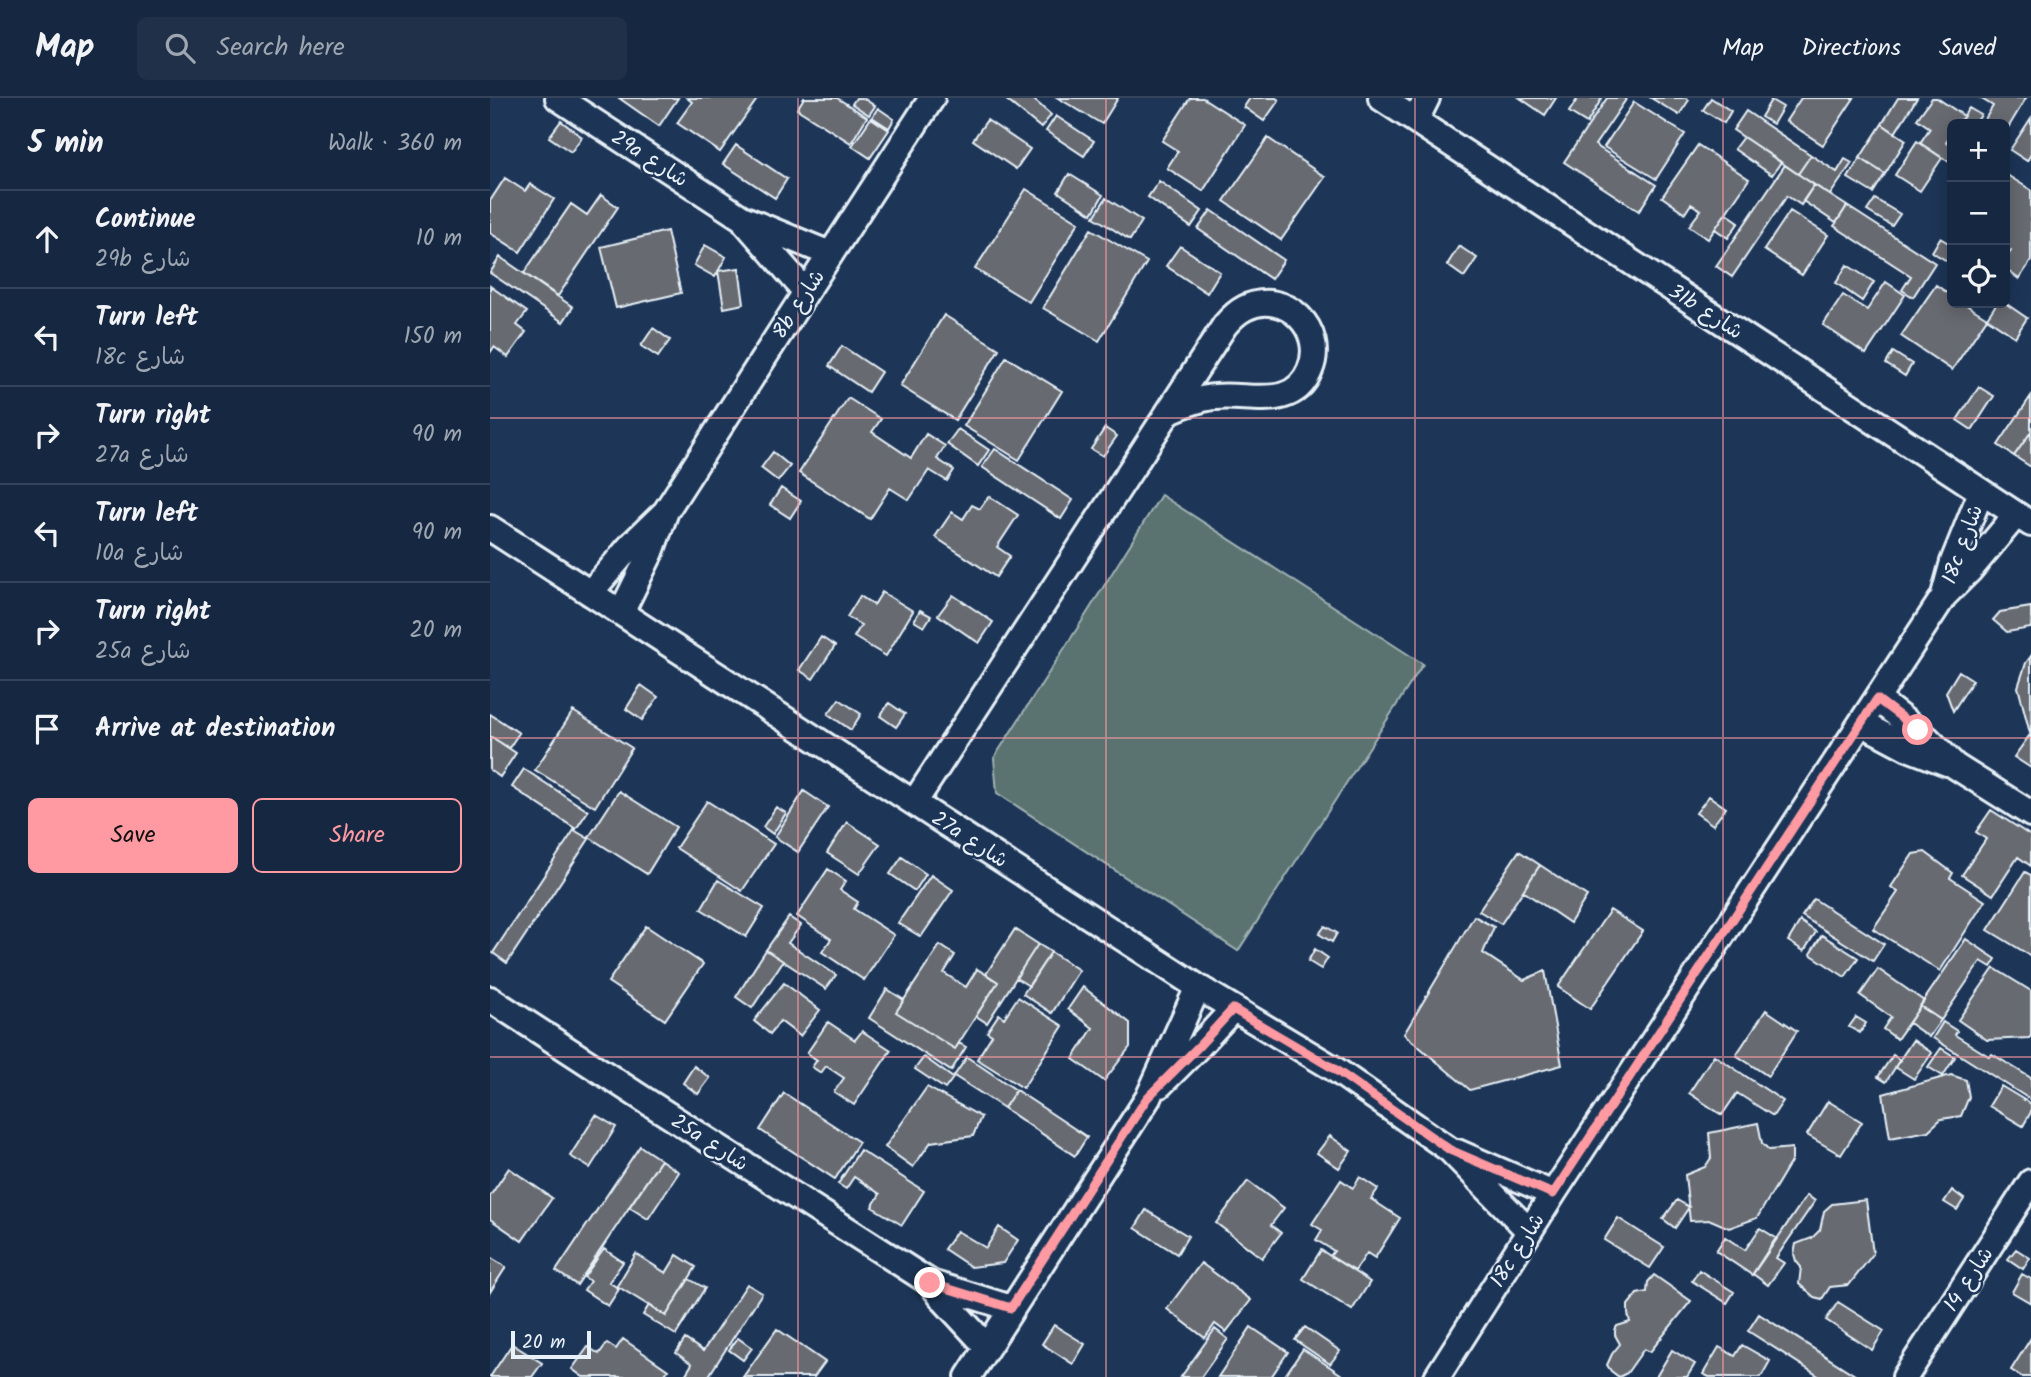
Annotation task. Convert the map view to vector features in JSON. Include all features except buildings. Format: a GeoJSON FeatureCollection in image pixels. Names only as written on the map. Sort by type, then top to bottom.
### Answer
{"type":"FeatureCollection","features":[{"type":"Feature","properties":{"kind":"street","name":"29a شارع"},"geometry":{"type":"LineString","coordinates":[[558,98],[743,218],[830,254]]}},
{"type":"Feature","properties":{"kind":"street","name":"8b شارع"},"geometry":{"type":"LineString","coordinates":[[621,613],[651,552],[666,511],[932,98]]}},
{"type":"Feature","properties":{"kind":"street"},"geometry":{"type":"LineString","coordinates":[[1416,120],[1427,98]]}},
{"type":"Feature","properties":{"kind":"street","name":"31b شارع"},"geometry":{"type":"LineString","coordinates":[[1386,99],[2024,520]]}},
{"type":"Feature","properties":{"kind":"street","name":"29a شارع"},"geometry":{"type":"LineString","coordinates":[[743,218],[806,292]]}},
{"type":"Feature","properties":{"kind":"street"},"geometry":{"type":"LineString","coordinates":[[914,803],[1217,335],[1233,316],[1245,307],[1258,303],[1288,307],[1300,316],[1309,329],[1314,343],[1310,372],[1301,385],[1288,394],[1269,398],[1203,398],[1169,411]]}},
{"type":"Feature","properties":{"kind":"street","name":"18c شارع"},"geometry":{"type":"LineString","coordinates":[[1944,596],[1953,562],[1981,492]]}},
{"type":"Feature","properties":{"kind":"street","name":"8b شارع"},"geometry":{"type":"LineString","coordinates":[[590,593],[632,544],[666,511]]}},
{"type":"Feature","properties":{"kind":"street","name":"18c شارع"},"geometry":{"type":"LineString","coordinates":[[1437,1377],[1553,1194],[1944,596],[2024,520]]}},
{"type":"Feature","properties":{"kind":"street","name":"27a شارع"},"geometry":{"type":"LineString","coordinates":[[490,528],[1198,987],[1333,1068],[1450,1150],[1530,1231]]}},
{"type":"Feature","properties":{"kind":"street"},"geometry":{"type":"LineString","coordinates":[[1877,699],[1918,730],[1955,765],[2031,814]]}},
{"type":"Feature","properties":{"kind":"street"},"geometry":{"type":"LineString","coordinates":[[1861,723],[1908,748],[1955,765]]}},
{"type":"Feature","properties":{"kind":"street"},"geometry":{"type":"LineString","coordinates":[[968,1377],[1147,1098],[1198,987]]}},
{"type":"Feature","properties":{"kind":"street","name":"25a شارع"},"geometry":{"type":"LineString","coordinates":[[490,999],[930,1283],[1011,1308]]}},
{"type":"Feature","properties":{"kind":"street"},"geometry":{"type":"LineString","coordinates":[[1147,1098],[1233,1009]]}},
{"type":"Feature","properties":{"kind":"street","name":"27a شارع"},"geometry":{"type":"LineString","coordinates":[[1450,1150],[1553,1194]]}},
{"type":"Feature","properties":{"kind":"street","name":"شارع 14"},"geometry":{"type":"LineString","coordinates":[[1905,1377],[2031,1182]]}},
{"type":"Feature","properties":{"kind":"street","name":"25a شارع"},"geometry":{"type":"LineString","coordinates":[[930,1283],[987,1347]]}},
{"type":"Feature","properties":{"kind":"green space"},"geometry":{"type":"Polygon","coordinates":[[[1161,495],[1423,664],[1238,951],[997,793],[994,758],[1161,495]]]}},
{"type":"Feature","properties":{"kind":"route"},"geometry":{"type":"LineString","coordinates":[[930,1283],[1011,1308],[1147,1098],[1233,1009],[1333,1068],[1450,1150],[1553,1194],[1877,699],[1918,730]]}}]}
